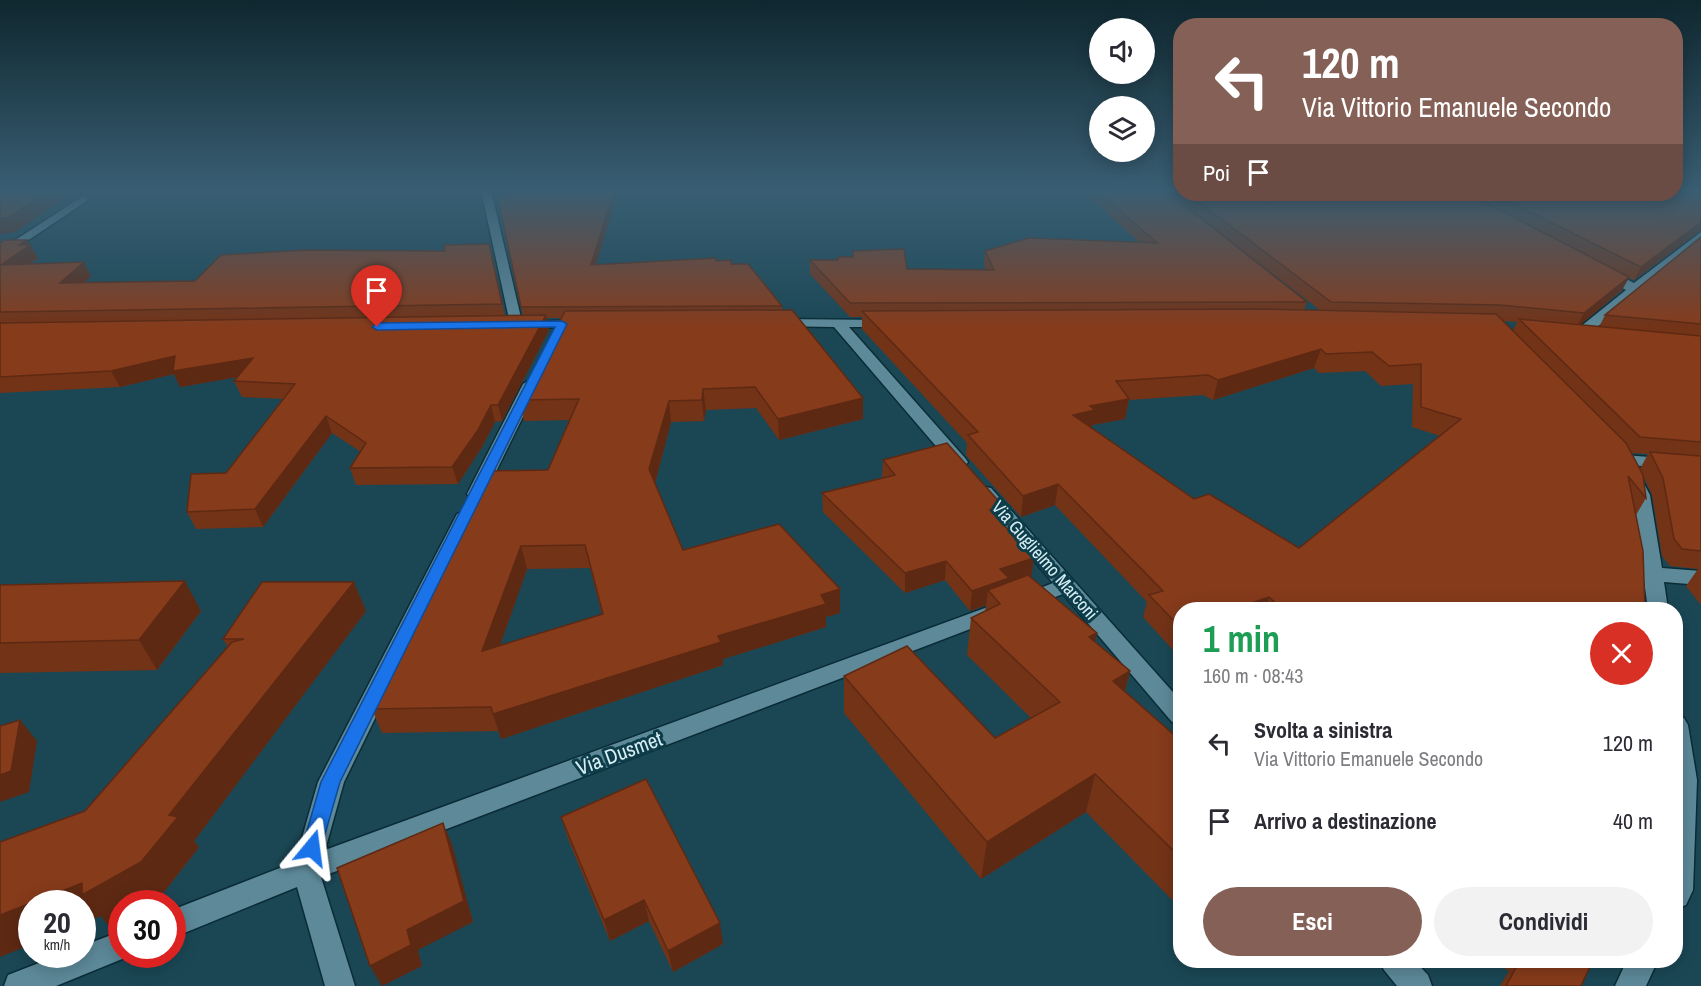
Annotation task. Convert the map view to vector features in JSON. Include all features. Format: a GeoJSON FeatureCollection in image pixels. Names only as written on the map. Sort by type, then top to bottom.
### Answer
{"type":"FeatureCollection","features":[{"type":"Feature","properties":{"kind":"street"},"geometry":{"type":"LineString","coordinates":[[0,255],[28,236]]}},
{"type":"Feature","properties":{"kind":"street"},"geometry":{"type":"LineString","coordinates":[[494,236],[510,325],[596,324]]}},
{"type":"Feature","properties":{"kind":"street"},"geometry":{"type":"LineString","coordinates":[[1602,336],[1574,333],[1701,236]]}},
{"type":"Feature","properties":{"kind":"street"},"geometry":{"type":"LineString","coordinates":[[1598,269],[1635,288]]}},
{"type":"Feature","properties":{"kind":"street"},"geometry":{"type":"LineString","coordinates":[[758,323],[897,322]]}},
{"type":"Feature","properties":{"kind":"street","name":"Via Guglielmo Marconi"},"geometry":{"type":"LineString","coordinates":[[838,323],[1173,707]]}},
{"type":"Feature","properties":{"kind":"street"},"geometry":{"type":"LineString","coordinates":[[550,347],[562,324]]}},
{"type":"Feature","properties":{"kind":"street"},"geometry":{"type":"LineString","coordinates":[[340,986],[306,871],[331,782],[539,368]]}},
{"type":"Feature","properties":{"kind":"street"},"geometry":{"type":"LineString","coordinates":[[1657,602],[1641,495],[1620,456],[1701,466]]}},
{"type":"Feature","properties":{"kind":"street"},"geometry":{"type":"LineString","coordinates":[[1652,574],[1701,578]]}},
{"type":"Feature","properties":{"kind":"street","name":"Via Dusmet"},"geometry":{"type":"LineString","coordinates":[[186,918],[306,871],[1067,585]]}},
{"type":"Feature","properties":{"kind":"street"},"geometry":{"type":"LineString","coordinates":[[1683,748],[1693,781],[1683,859]]}},
{"type":"Feature","properties":{"kind":"street"},"geometry":{"type":"LineString","coordinates":[[19,986],[108,951]]}},
{"type":"Feature","properties":{"kind":"street"},"geometry":{"type":"LineString","coordinates":[[1401,968],[1417,986]]}},
{"type":"Feature","properties":{"kind":"street"},"geometry":{"type":"LineString","coordinates":[[1630,986],[1639,968]]}},
{"type":"Feature","properties":{"kind":"building"},"geometry":{"type":"Polygon","coordinates":[[[506,236],[600,236],[591,265],[716,258],[716,261],[731,260],[731,264],[748,264],[782,306],[521,307],[506,236]]]}},
{"type":"Feature","properties":{"kind":"building"},"geometry":{"type":"Polygon","coordinates":[[[1149,236],[1223,236],[1307,302],[850,303],[810,260],[838,260],[838,257],[853,257],[853,251],[904,249],[907,269],[994,270],[985,251],[1029,238],[1157,243],[1149,236]]]}},
{"type":"Feature","properties":{"kind":"building"},"geometry":{"type":"Polygon","coordinates":[[[1244,236],[1550,236],[1629,277],[1584,313],[1500,305],[1331,302],[1244,236]]]}},
{"type":"Feature","properties":{"kind":"building"},"geometry":{"type":"Polygon","coordinates":[[[1579,236],[1682,236],[1641,267],[1579,236]]]}},
{"type":"Feature","properties":{"kind":"building"},"geometry":{"type":"Polygon","coordinates":[[[1701,237],[1701,324],[1605,315],[1701,237]]]}},
{"type":"Feature","properties":{"kind":"building"},"geometry":{"type":"Polygon","coordinates":[[[4,240],[27,240],[19,245],[30,245],[1,265],[84,262],[60,283],[195,281],[221,255],[306,250],[445,251],[444,245],[489,244],[502,304],[0,312],[0,243],[4,240]]]}},
{"type":"Feature","properties":{"kind":"building"},"geometry":{"type":"Polygon","coordinates":[[[1254,309],[1496,314],[1626,443],[1643,475],[1646,498],[1628,476],[1643,551],[1645,602],[1274,602],[1269,597],[1254,602],[1173,602],[1173,620],[1149,595],[1163,591],[1058,484],[1023,496],[968,435],[978,432],[862,311],[1254,309]],[[1321,349],[1218,380],[1208,375],[1116,381],[1129,399],[1090,406],[1095,410],[1073,415],[1194,499],[1209,494],[1299,548],[1461,419],[1421,407],[1421,364],[1389,366],[1372,352],[1326,354],[1321,349]]]}},
{"type":"Feature","properties":{"kind":"building"},"geometry":{"type":"Polygon","coordinates":[[[792,310],[863,398],[778,419],[755,387],[703,389],[702,400],[669,401],[649,469],[683,550],[779,524],[840,589],[821,595],[826,604],[718,636],[721,642],[493,714],[491,707],[372,709],[486,471],[548,470],[579,399],[519,400],[565,311],[792,310]],[[585,545],[521,546],[482,651],[603,614],[585,545]]]}},
{"type":"Feature","properties":{"kind":"building"},"geometry":{"type":"Polygon","coordinates":[[[546,315],[498,405],[491,405],[478,430],[452,467],[350,468],[366,443],[326,416],[255,509],[187,512],[191,474],[226,473],[295,384],[234,381],[253,358],[173,371],[175,356],[111,371],[0,377],[0,323],[546,315]]]}},
{"type":"Feature","properties":{"kind":"building"},"geometry":{"type":"Polygon","coordinates":[[[1519,319],[1701,336],[1701,442],[1640,437],[1519,319]]]}},
{"type":"Feature","properties":{"kind":"building"},"geometry":{"type":"Polygon","coordinates":[[[947,443],[1002,505],[990,510],[1034,558],[1000,569],[1009,578],[972,591],[946,561],[905,573],[822,493],[895,475],[883,460],[947,443]]]}},
{"type":"Feature","properties":{"kind":"building"},"geometry":{"type":"Polygon","coordinates":[[[1650,452],[1701,456],[1701,551],[1682,549],[1674,539],[1663,478],[1650,452]]]}},
{"type":"Feature","properties":{"kind":"building"},"geometry":{"type":"Polygon","coordinates":[[[1028,575],[1097,633],[1089,637],[1130,671],[1113,681],[1173,734],[1173,850],[1095,774],[987,842],[844,676],[907,646],[995,738],[1060,702],[971,618],[1000,604],[988,590],[1028,575]]]}},
{"type":"Feature","properties":{"kind":"building"},"geometry":{"type":"Polygon","coordinates":[[[185,581],[139,640],[0,643],[0,585],[185,581]]]}},
{"type":"Feature","properties":{"kind":"building"},"geometry":{"type":"Polygon","coordinates":[[[262,582],[354,582],[169,815],[178,817],[141,862],[91,890],[82,890],[82,883],[64,890],[18,890],[18,908],[0,915],[0,842],[85,811],[232,642],[244,639],[223,639],[262,582]]]}},
{"type":"Feature","properties":{"kind":"building"},"geometry":{"type":"Polygon","coordinates":[[[20,720],[11,771],[0,775],[0,726],[20,720]]]}},
{"type":"Feature","properties":{"kind":"building"},"geometry":{"type":"Polygon","coordinates":[[[646,779],[720,923],[668,951],[644,900],[604,920],[561,817],[646,779]]]}},
{"type":"Feature","properties":{"kind":"building"},"geometry":{"type":"Polygon","coordinates":[[[443,823],[464,901],[407,930],[411,945],[370,966],[337,868],[443,823]]]}},
{"type":"Feature","properties":{"kind":"building"},"geometry":{"type":"Polygon","coordinates":[[[1516,968],[1589,968],[1581,986],[1506,986],[1516,968]]]}},
{"type":"Feature","properties":{"kind":"route"},"geometry":{"type":"LineString","coordinates":[[312,848],[331,782],[562,324],[377,327]]}}]}
